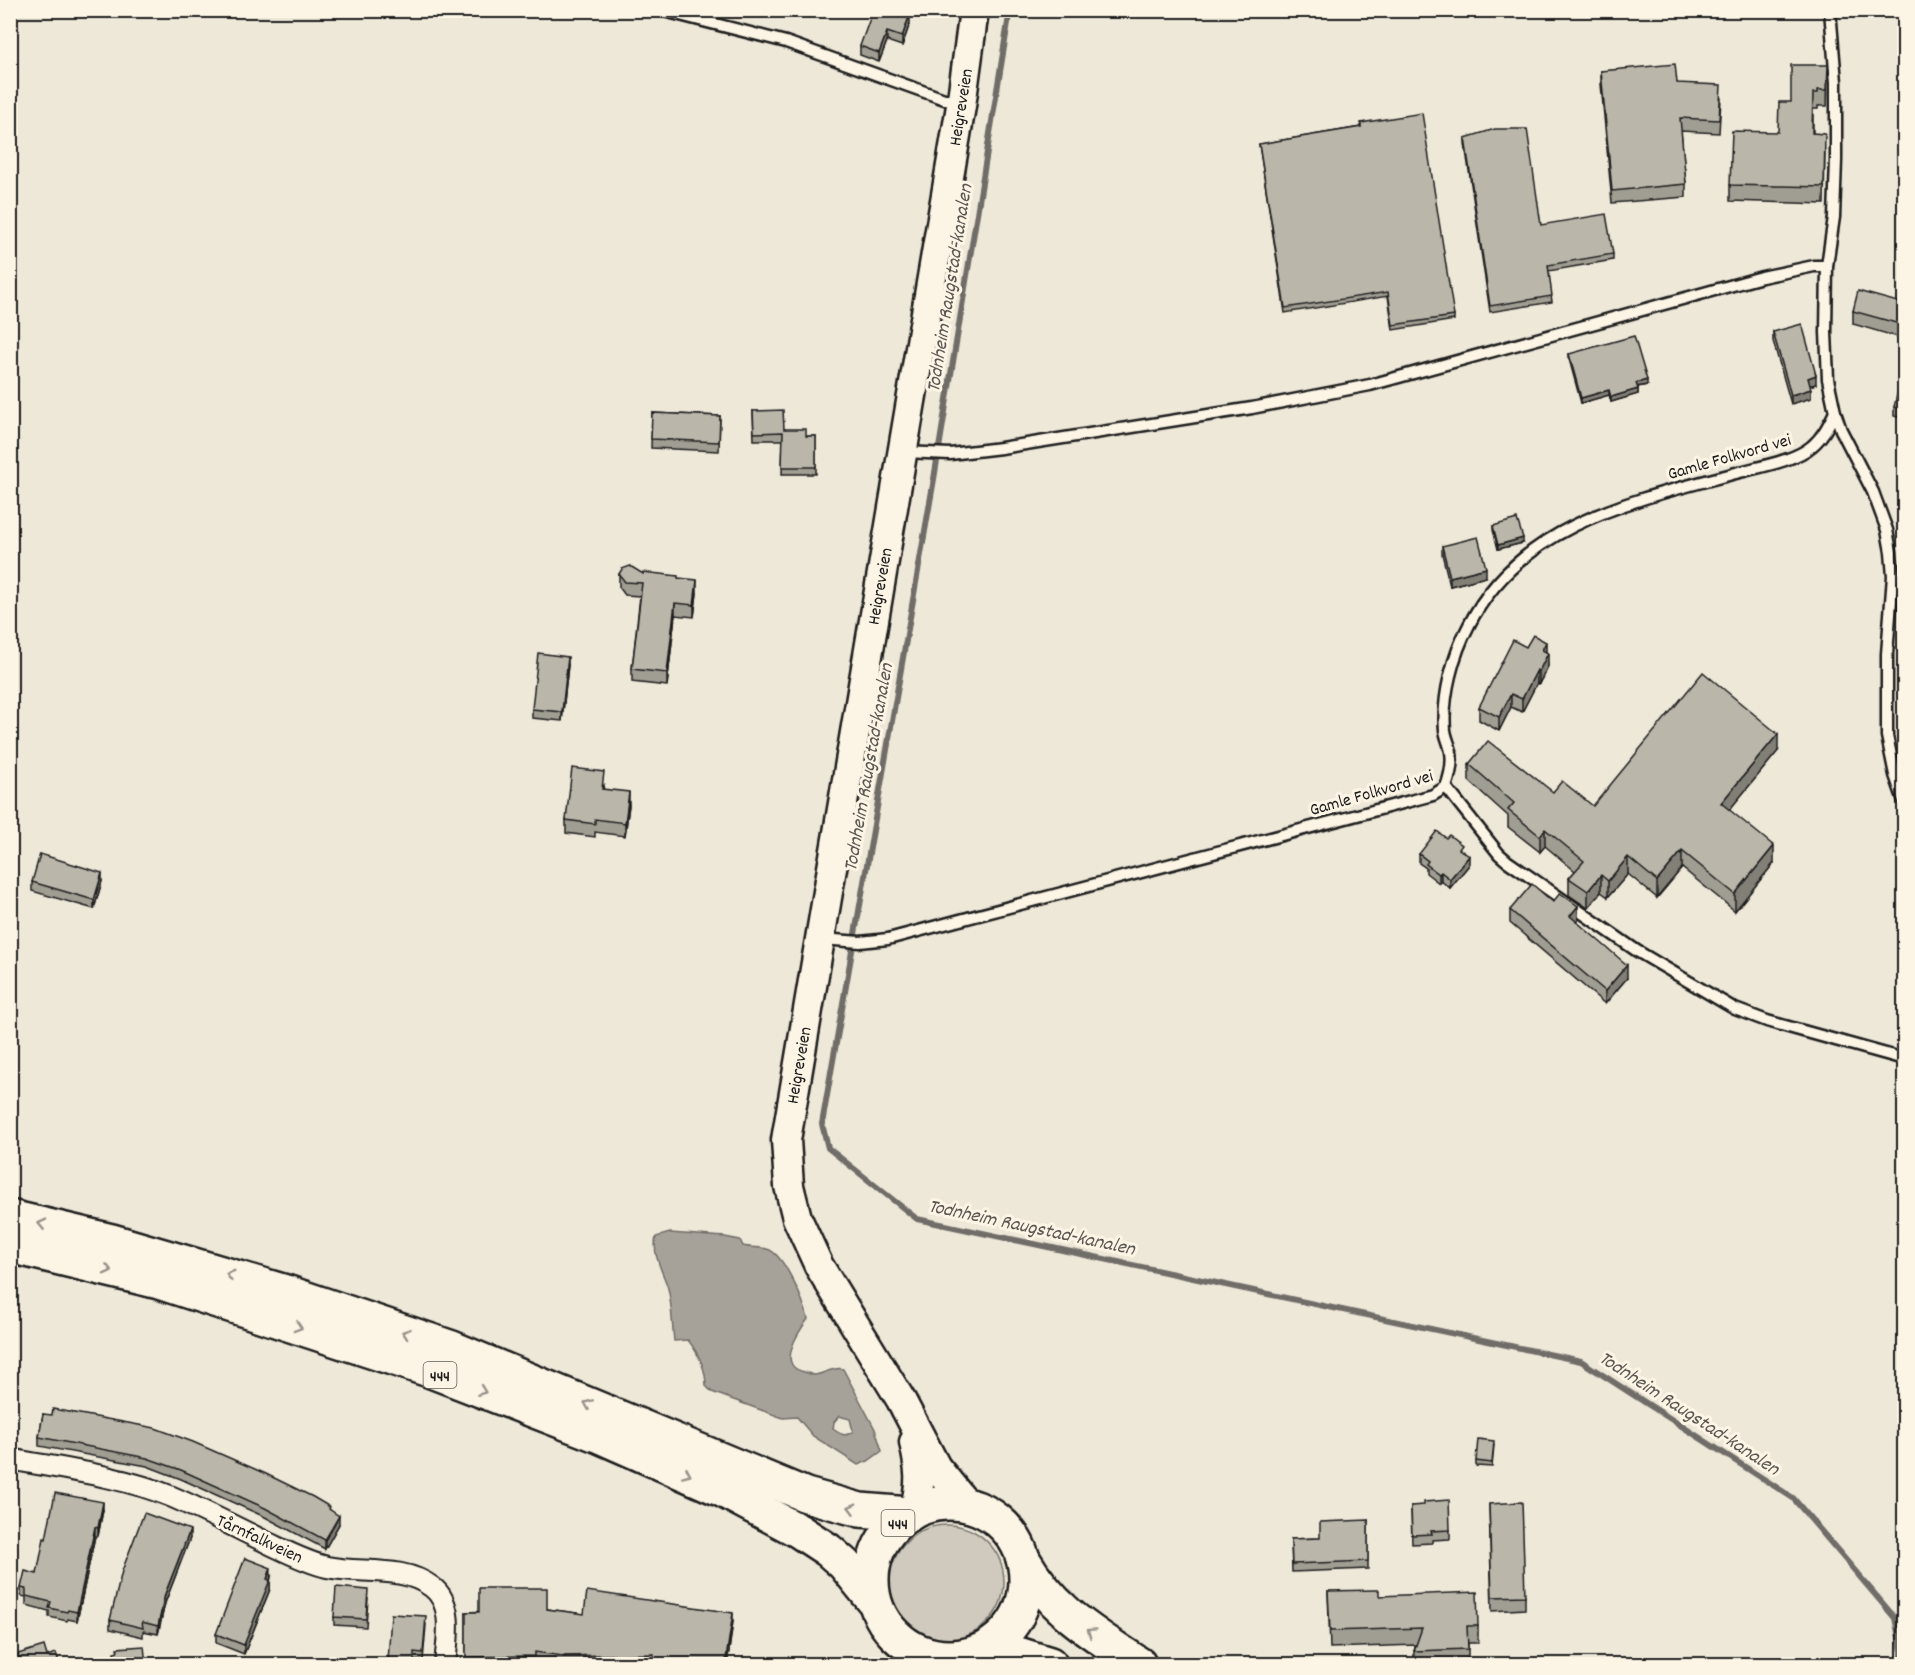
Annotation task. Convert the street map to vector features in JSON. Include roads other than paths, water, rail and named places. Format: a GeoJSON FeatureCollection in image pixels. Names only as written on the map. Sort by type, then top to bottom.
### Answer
{"type":"FeatureCollection","features":[{"type":"Feature","properties":{"kind":"highway","name":"444"},"geometry":{"type":"LineString","coordinates":[[10,1216],[112,1241],[286,1292],[452,1348],[806,1495],[860,1510],[912,1512]]}},
{"type":"Feature","properties":{"kind":"highway","name":"444"},"geometry":{"type":"LineString","coordinates":[[10,1246],[159,1282],[221,1302],[429,1370],[597,1436],[722,1490],[799,1531],[828,1550],[844,1564],[874,1601],[882,1620],[891,1632],[922,1658],[1018,1654],[1050,1665]]}},
{"type":"Feature","properties":{"kind":"highway","name":"444"},"geometry":{"type":"LineString","coordinates":[[874,1601],[872,1581],[874,1561],[882,1542],[894,1526],[912,1512],[931,1505],[949,1503],[966,1505],[983,1511],[1001,1523],[1015,1539],[1036,1581],[1062,1609],[1086,1629],[1139,1665]]}},
{"type":"Feature","properties":{"kind":"highway","name":"444"},"geometry":{"type":"LineString","coordinates":[[981,1655],[1012,1626],[1020,1610],[1025,1594],[1026,1576],[1023,1559]]}},
{"type":"Feature","properties":{"kind":"main road","name":"Heigreveien"},"geometry":{"type":"LineString","coordinates":[[966,1505],[936,1467],[894,1388],[819,1266],[797,1218],[789,1186],[786,1140],[819,939],[912,453],[974,10]]}},
{"type":"Feature","properties":{"kind":"main road","name":"Heigreveien"},"geometry":{"type":"LineString","coordinates":[[910,1419],[920,1471],[920,1490],[912,1512]]}},
{"type":"Feature","properties":{"kind":"street","name":"Tårnfalkveien"},"geometry":{"type":"LineString","coordinates":[[10,1459],[138,1485],[169,1496],[302,1559],[328,1567],[418,1578],[435,1589],[443,1602],[449,1622],[445,1665]]}},
{"type":"Feature","properties":{"kind":"lane"},"geometry":{"type":"LineString","coordinates":[[660,10],[786,42],[961,106]]}},
{"type":"Feature","properties":{"kind":"lane"},"geometry":{"type":"LineString","coordinates":[[1830,10],[1836,82],[1836,160],[1834,217],[1827,266],[1828,379],[1841,430],[1873,492],[1887,530],[1893,576],[1887,654],[1887,736],[1895,774],[1905,801]]}},
{"type":"Feature","properties":{"kind":"lane"},"geometry":{"type":"LineString","coordinates":[[912,453],[950,454],[1090,435],[1252,408],[1370,385],[1762,277],[1814,266],[1827,266]]}},
{"type":"Feature","properties":{"kind":"lane","name":"Gamle Folkvord vei"},"geometry":{"type":"LineString","coordinates":[[819,939],[854,942],[888,939],[1433,795],[1446,787],[1451,774],[1452,753],[1445,731],[1445,709],[1451,675],[1462,640],[1493,587],[1503,577],[1551,538],[1600,513],[1643,498],[1774,462],[1804,451],[1819,439],[1835,412]]}},
{"type":"Feature","properties":{"kind":"lane"},"geometry":{"type":"LineString","coordinates":[[1446,787],[1507,861],[1611,934],[1685,981],[1735,1009],[1767,1021],[1905,1059]]}},
{"type":"Feature","properties":{"kind":"waterway","name":"Todnheim Raugstad-kanalen"},"geometry":{"type":"LineString","coordinates":[[1010,10],[934,479],[822,1124],[828,1148],[917,1219],[1581,1361],[1793,1498],[1895,1618],[1902,1652],[1902,1664]]}}]}
